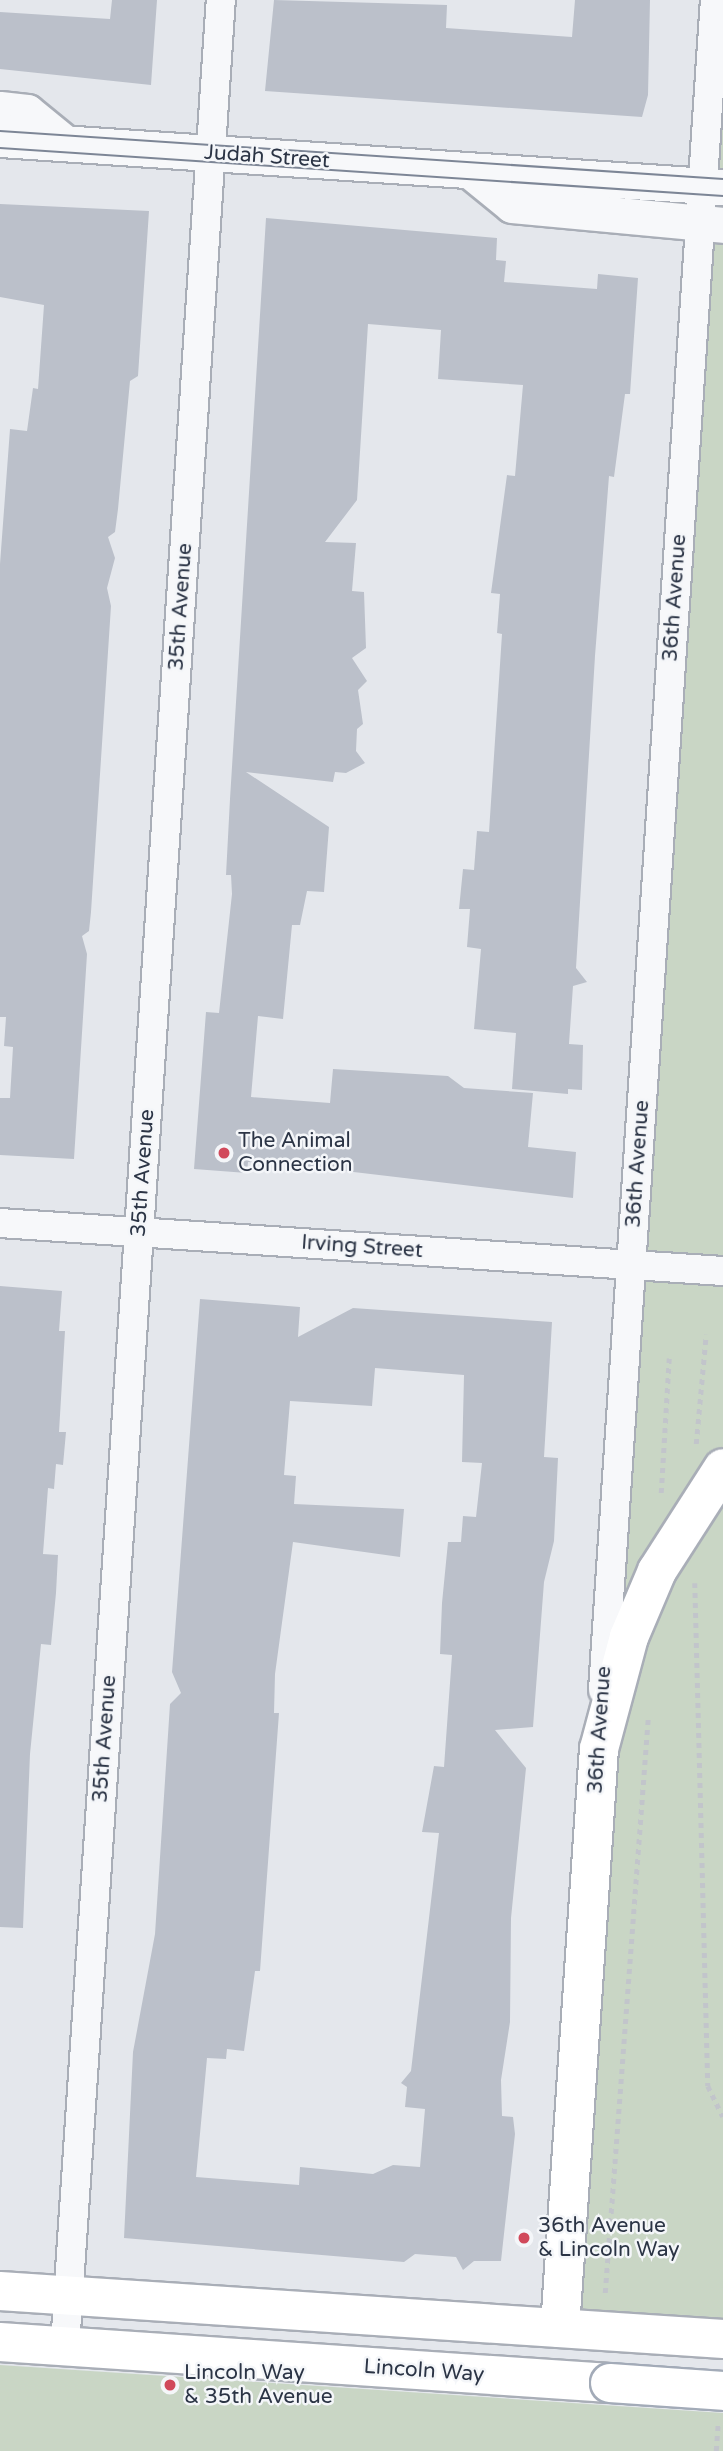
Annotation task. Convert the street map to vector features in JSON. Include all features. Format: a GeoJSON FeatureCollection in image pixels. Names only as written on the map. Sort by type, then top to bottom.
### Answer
{"type":"FeatureCollection","features":[{"type":"Feature","properties":{"kind":"main road"},"geometry":{"type":"LineString","coordinates":[[599,1749],[622,1660],[657,1572],[709,1459]]}},
{"type":"Feature","properties":{"kind":"main road","name":"36th Avenue"},"geometry":{"type":"LineString","coordinates":[[560,2328],[599,1749]]}},
{"type":"Feature","properties":{"kind":"main road"},"geometry":{"type":"LineString","coordinates":[[0,2291],[723,2339]]}},
{"type":"Feature","properties":{"kind":"main road"},"geometry":{"type":"LineString","coordinates":[[560,2328],[569,2358],[592,2377],[610,2383]]}},
{"type":"Feature","properties":{"kind":"main road","name":"Lincoln Way"},"geometry":{"type":"LineString","coordinates":[[0,2342],[723,2391]]}},
{"type":"Feature","properties":{"kind":"street","name":"35th Avenue"},"geometry":{"type":"LineString","coordinates":[[65,2346],[221,0]]}},
{"type":"Feature","properties":{"kind":"street","name":"36th Avenue"},"geometry":{"type":"LineString","coordinates":[[599,1749],[631,1266],[712,224],[715,0]]}},
{"type":"Feature","properties":{"kind":"street"},"geometry":{"type":"LineString","coordinates":[[0,109],[27,112],[65,144]]}},
{"type":"Feature","properties":{"kind":"street","name":"Judah Street"},"geometry":{"type":"LineString","coordinates":[[0,139],[713,187]]}},
{"type":"Feature","properties":{"kind":"street"},"geometry":{"type":"LineString","coordinates":[[469,170],[512,205],[712,224]]}},
{"type":"Feature","properties":{"kind":"street","name":"Irving Street"},"geometry":{"type":"LineString","coordinates":[[0,1223],[723,1271]]}},
{"type":"Feature","properties":{"kind":"path"},"geometry":{"type":"LineString","coordinates":[[706,1334],[709,1459]]}},
{"type":"Feature","properties":{"kind":"path"},"geometry":{"type":"LineString","coordinates":[[660,1508],[669,1358]]}},
{"type":"Feature","properties":{"kind":"path"},"geometry":{"type":"LineString","coordinates":[[694,1574],[708,2086],[723,2117]]}},
{"type":"Feature","properties":{"kind":"path"},"geometry":{"type":"LineString","coordinates":[[600,2292],[607,2293],[649,1708]]}},
{"type":"Feature","properties":{"kind":"green space"},"geometry":{"type":"Polygon","coordinates":[[[723,0],[723,2339],[560,2328],[723,0]]]}},
{"type":"Feature","properties":{"kind":"green space"},"geometry":{"type":"Polygon","coordinates":[[[0,2365],[723,2413],[723,2451],[0,2451],[0,2365]]]}},
{"type":"Feature","properties":{"kind":"building"},"geometry":{"type":"Polygon","coordinates":[[[112,0],[157,0],[151,85],[0,69],[0,12],[110,19],[112,0]]]}},
{"type":"Feature","properties":{"kind":"building"},"geometry":{"type":"Polygon","coordinates":[[[274,0],[447,5],[446,28],[572,37],[575,0],[650,0],[648,95],[642,117],[265,91],[274,0]]]}},
{"type":"Feature","properties":{"kind":"building"},"geometry":{"type":"Polygon","coordinates":[[[0,204],[149,211],[138,376],[130,381],[115,532],[108,537],[115,558],[107,588],[111,606],[91,912],[89,931],[82,936],[87,954],[74,1159],[0,1155],[0,1098],[10,1098],[13,1047],[4,1046],[6,1017],[0,1017],[0,564],[10,429],[27,431],[33,388],[38,389],[44,305],[0,297],[0,204]]]}},
{"type":"Feature","properties":{"kind":"building"},"geometry":{"type":"Polygon","coordinates":[[[266,218],[497,238],[496,260],[506,261],[504,282],[597,289],[598,274],[638,278],[630,394],[625,394],[614,477],[609,476],[595,656],[576,968],[587,982],[573,986],[569,1044],[583,1045],[582,1090],[568,1089],[568,1094],[512,1089],[516,1033],[474,1029],[481,949],[467,947],[470,909],[459,909],[463,869],[474,870],[477,831],[489,832],[502,634],[497,633],[500,594],[491,593],[507,475],[515,476],[523,385],[438,379],[441,330],[368,324],[357,500],[325,542],[356,543],[352,591],[364,592],[366,648],[352,658],[367,681],[358,690],[363,724],[357,729],[356,751],[365,763],[346,773],[335,772],[333,782],[246,772],[329,827],[324,892],[307,891],[300,925],[292,925],[283,1019],[258,1016],[251,1097],[330,1103],[333,1069],[448,1076],[464,1088],[533,1093],[528,1147],[576,1152],[573,1198],[286,1164],[248,1162],[247,1173],[194,1169],[206,1012],[219,1013],[232,894],[231,875],[226,875],[266,218]]]}},
{"type":"Feature","properties":{"kind":"building"},"geometry":{"type":"Polygon","coordinates":[[[0,1286],[62,1291],[59,1331],[65,1331],[59,1432],[66,1432],[63,1465],[56,1464],[54,1489],[48,1488],[43,1554],[58,1555],[56,1593],[51,1645],[41,1644],[30,1754],[23,1928],[0,1927],[0,1286]]]}},
{"type":"Feature","properties":{"kind":"building"},"geometry":{"type":"Polygon","coordinates":[[[200,1299],[300,1307],[298,1337],[353,1308],[552,1322],[544,1457],[558,1458],[554,1541],[544,1582],[533,1727],[495,1730],[526,1768],[511,1918],[510,2022],[501,2080],[502,2116],[513,2117],[515,2134],[501,2261],[474,2261],[463,2270],[456,2257],[415,2254],[404,2262],[124,2238],[133,2052],[155,1934],[170,1704],[181,1693],[172,1672],[200,1299]],[[375,1368],[372,1406],[290,1401],[284,1475],[296,1476],[294,1504],[404,1509],[400,1557],[293,1542],[275,1674],[274,1713],[279,1713],[260,1971],[255,1971],[244,2051],[227,2049],[226,2059],[207,2058],[196,2177],[299,2185],[300,2167],[373,2174],[393,2165],[420,2167],[425,2109],[405,2107],[407,2087],[401,2083],[411,2071],[439,1833],[422,1832],[434,1766],[444,1767],[452,1655],[440,1654],[448,1542],[461,1542],[463,1516],[476,1517],[482,1463],[462,1462],[464,1375],[375,1368]]]}},
{"type":"Feature","properties":{"kind":"tram line"},"geometry":{"type":"LineString","coordinates":[[0,131],[723,179]]}},
{"type":"Feature","properties":{"kind":"tram line"},"geometry":{"type":"LineString","coordinates":[[0,148],[723,196]]}},
{"type":"Feature","properties":{"kind":"place","name":"The Animal Connection"},"geometry":{"type":"Point","coordinates":[224,1153]}},
{"type":"Feature","properties":{"kind":"place","name":"36th Avenue & Lincoln Way"},"geometry":{"type":"Point","coordinates":[524,2238]}},
{"type":"Feature","properties":{"kind":"place","name":"Lincoln Way & 35th Avenue"},"geometry":{"type":"Point","coordinates":[170,2385]}}]}
